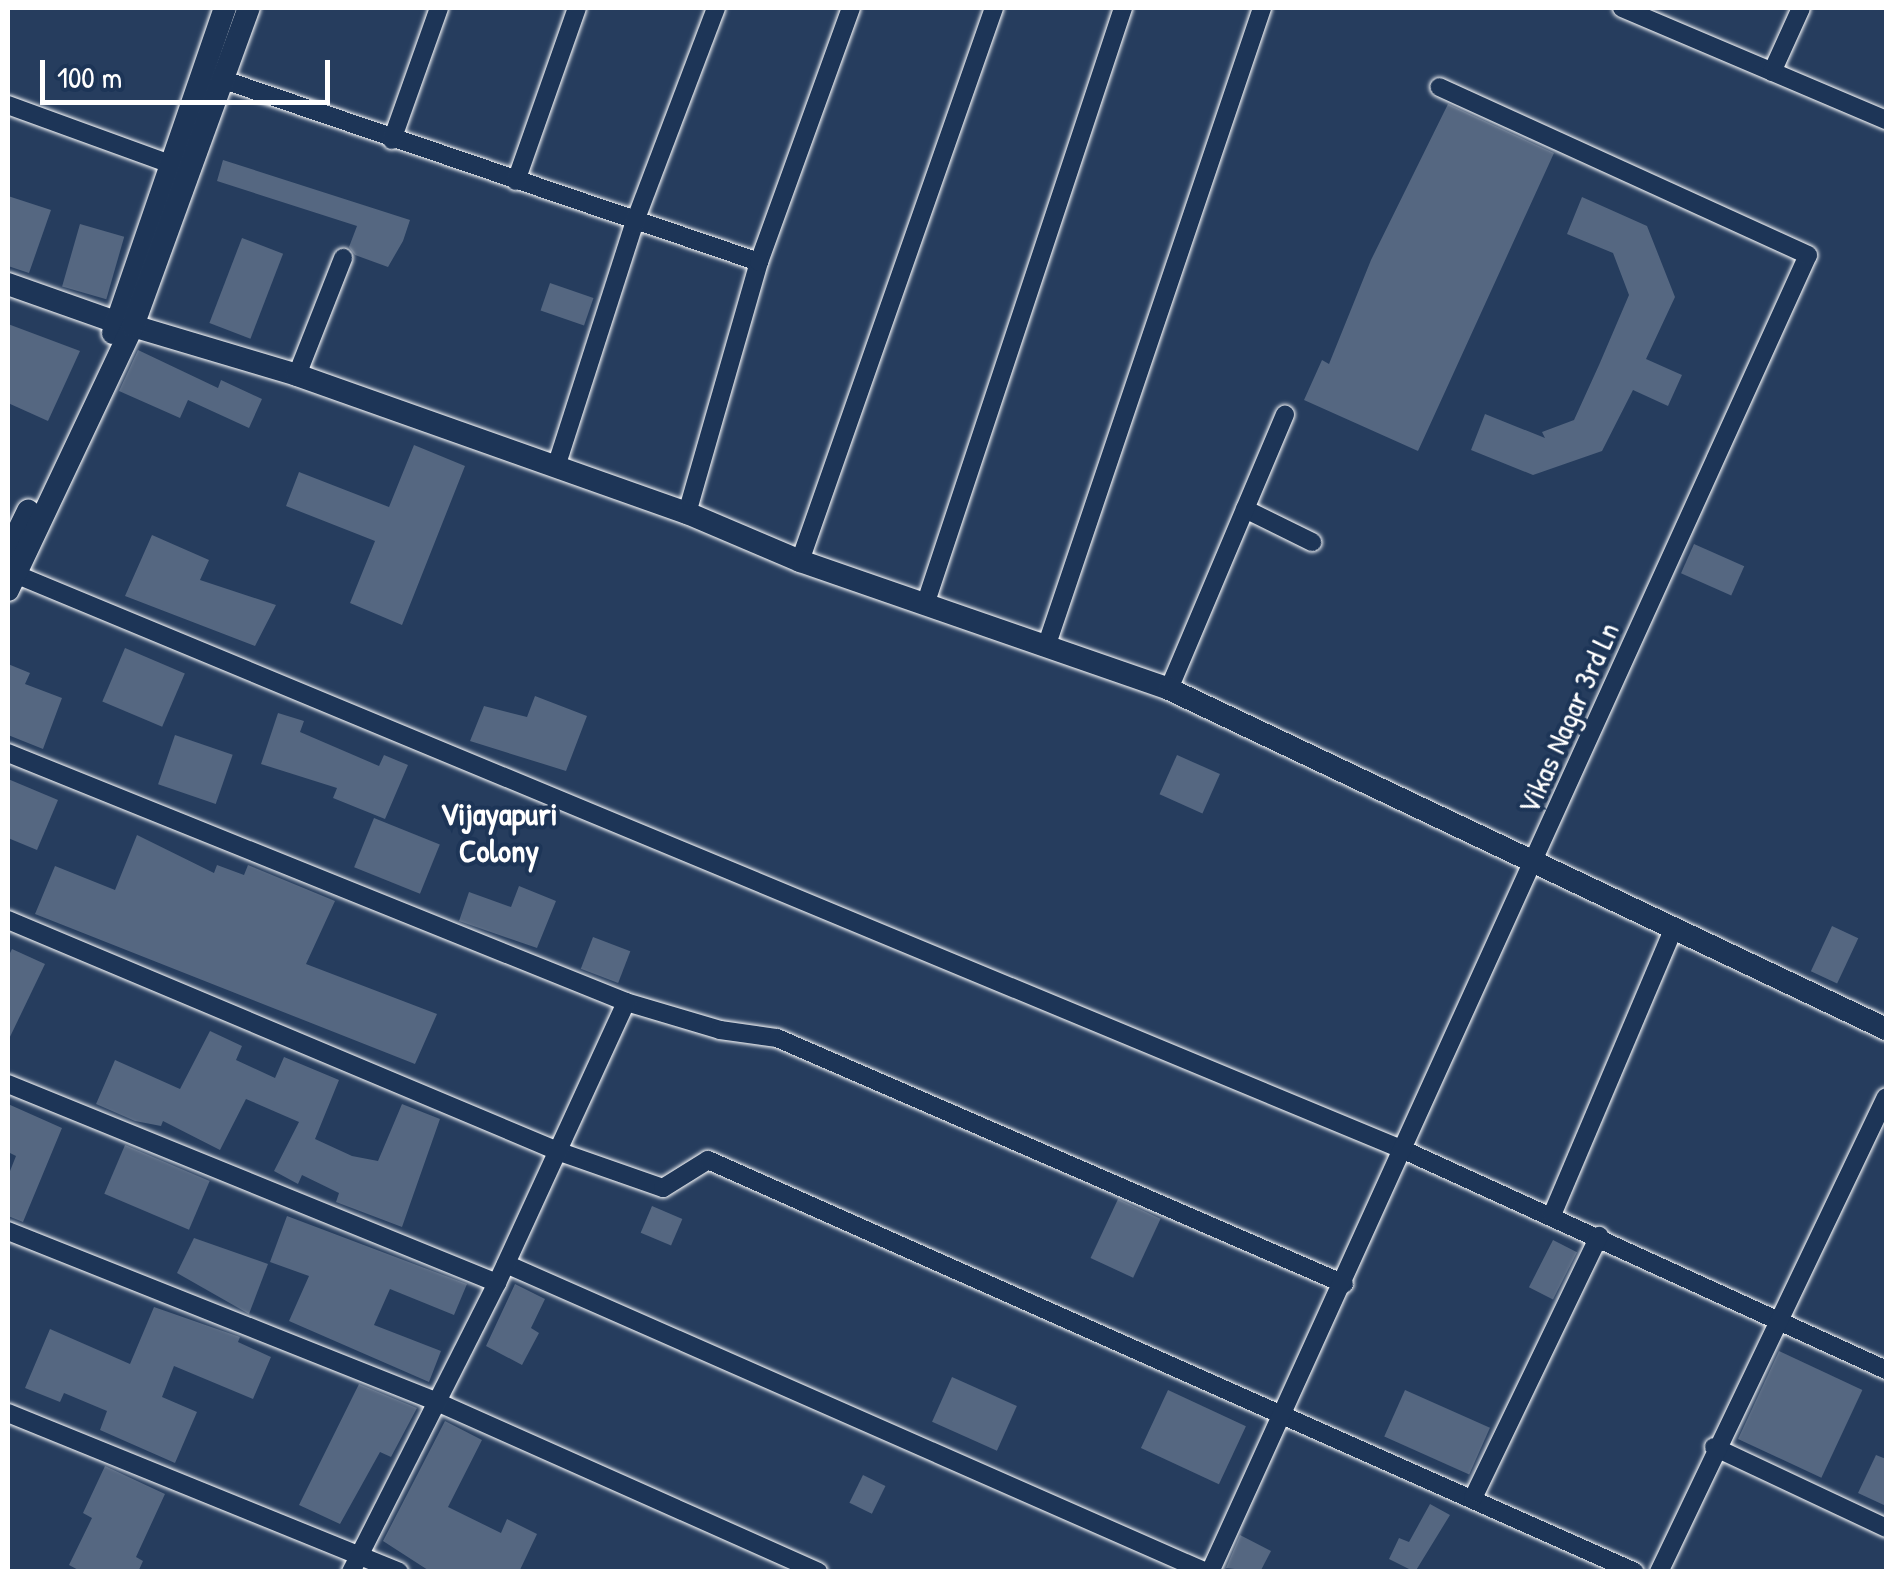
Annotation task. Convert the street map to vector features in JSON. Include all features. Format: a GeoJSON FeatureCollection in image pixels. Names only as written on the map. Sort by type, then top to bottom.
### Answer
{"type":"FeatureCollection","features":[{"type":"Feature","properties":{"kind":"street"},"geometry":{"type":"LineString","coordinates":[[10,572],[17,512],[126,325],[170,164],[225,8]]}},
{"type":"Feature","properties":{"kind":"street"},"geometry":{"type":"LineString","coordinates":[[10,572],[126,325],[249,8]]}},
{"type":"Feature","properties":{"kind":"street"},"geometry":{"type":"LineString","coordinates":[[392,140],[439,8]]}},
{"type":"Feature","properties":{"kind":"street"},"geometry":{"type":"LineString","coordinates":[[516,180],[577,8]]}},
{"type":"Feature","properties":{"kind":"street"},"geometry":{"type":"LineString","coordinates":[[556,467],[634,224],[716,8]]}},
{"type":"Feature","properties":{"kind":"street"},"geometry":{"type":"LineString","coordinates":[[687,513],[759,262],[850,8]]}},
{"type":"Feature","properties":{"kind":"street"},"geometry":{"type":"LineString","coordinates":[[800,562],[994,8]]}},
{"type":"Feature","properties":{"kind":"street"},"geometry":{"type":"LineString","coordinates":[[925,604],[1123,8]]}},
{"type":"Feature","properties":{"kind":"street"},"geometry":{"type":"LineString","coordinates":[[1046,647],[1262,8]]}},
{"type":"Feature","properties":{"kind":"street"},"geometry":{"type":"LineString","coordinates":[[1622,8],[1886,120]]}},
{"type":"Feature","properties":{"kind":"street"},"geometry":{"type":"LineString","coordinates":[[1772,72],[1801,8]]}},
{"type":"Feature","properties":{"kind":"street"},"geometry":{"type":"LineString","coordinates":[[224,80],[634,224],[759,262]]}},
{"type":"Feature","properties":{"kind":"street","name":"Vikas Nagar 3rd Ln"},"geometry":{"type":"LineString","coordinates":[[1208,1572],[1406,1152],[1808,255],[1440,88]]}},
{"type":"Feature","properties":{"kind":"street"},"geometry":{"type":"LineString","coordinates":[[8,105],[170,164]]}},
{"type":"Feature","properties":{"kind":"street"},"geometry":{"type":"LineString","coordinates":[[297,375],[343,258]]}},
{"type":"Feature","properties":{"kind":"street"},"geometry":{"type":"LineString","coordinates":[[8,284],[126,325],[297,375],[687,513],[800,562],[1169,689],[1886,1028]]}},
{"type":"Feature","properties":{"kind":"street"},"geometry":{"type":"LineString","coordinates":[[1169,689],[1285,414]]}},
{"type":"Feature","properties":{"kind":"street"},"geometry":{"type":"LineString","coordinates":[[1245,510],[1312,542]]}},
{"type":"Feature","properties":{"kind":"street"},"geometry":{"type":"LineString","coordinates":[[10,572],[1406,1152],[1599,1236],[1886,1370]]}},
{"type":"Feature","properties":{"kind":"street"},"geometry":{"type":"LineString","coordinates":[[8,753],[626,1002],[720,1030],[778,1038],[1344,1284]]}},
{"type":"Feature","properties":{"kind":"street"},"geometry":{"type":"LineString","coordinates":[[8,920],[560,1152],[663,1188],[708,1160],[1635,1572]]}},
{"type":"Feature","properties":{"kind":"street"},"geometry":{"type":"LineString","coordinates":[[1552,1215],[1673,930]]}},
{"type":"Feature","properties":{"kind":"street"},"geometry":{"type":"LineString","coordinates":[[356,1563],[497,1283],[626,1002]]}},
{"type":"Feature","properties":{"kind":"street"},"geometry":{"type":"LineString","coordinates":[[8,1084],[497,1283]]}},
{"type":"Feature","properties":{"kind":"street"},"geometry":{"type":"LineString","coordinates":[[1659,1572],[1714,1447],[1780,1322],[1886,1097]]}},
{"type":"Feature","properties":{"kind":"street"},"geometry":{"type":"LineString","coordinates":[[8,1231],[437,1402],[818,1572]]}},
{"type":"Feature","properties":{"kind":"street"},"geometry":{"type":"LineString","coordinates":[[1473,1498],[1599,1236]]}},
{"type":"Feature","properties":{"kind":"street"},"geometry":{"type":"LineString","coordinates":[[506,1264],[1208,1572]]}},
{"type":"Feature","properties":{"kind":"street"},"geometry":{"type":"LineString","coordinates":[[8,1412],[356,1563],[399,1572]]}},
{"type":"Feature","properties":{"kind":"street"},"geometry":{"type":"LineString","coordinates":[[1714,1447],[1886,1528]]}},
{"type":"Feature","properties":{"kind":"building"},"geometry":{"type":"Polygon","coordinates":[[[1448,104],[1554,153],[1418,451],[1304,400],[1322,360],[1329,364],[1371,260],[1448,104]]]}},
{"type":"Feature","properties":{"kind":"building"},"geometry":{"type":"Polygon","coordinates":[[[223,160],[410,220],[403,241],[388,267],[355,255],[349,247],[357,226],[217,181],[223,160]]]}},
{"type":"Feature","properties":{"kind":"building"},"geometry":{"type":"Polygon","coordinates":[[[8,196],[51,210],[29,273],[8,266],[8,196]]]}},
{"type":"Feature","properties":{"kind":"building"},"geometry":{"type":"Polygon","coordinates":[[[1582,197],[1647,226],[1675,297],[1646,359],[1682,375],[1668,406],[1633,390],[1602,451],[1533,475],[1471,450],[1485,414],[1545,438],[1542,432],[1574,420],[1599,365],[1629,295],[1613,253],[1567,234],[1582,197]]]}},
{"type":"Feature","properties":{"kind":"building"},"geometry":{"type":"Polygon","coordinates":[[[80,224],[124,237],[106,299],[62,286],[80,224]]]}},
{"type":"Feature","properties":{"kind":"building"},"geometry":{"type":"Polygon","coordinates":[[[242,238],[283,254],[250,339],[209,323],[242,238]]]}},
{"type":"Feature","properties":{"kind":"building"},"geometry":{"type":"Polygon","coordinates":[[[550,283],[593,298],[584,325],[541,310],[550,283]]]}},
{"type":"Feature","properties":{"kind":"building"},"geometry":{"type":"Polygon","coordinates":[[[8,324],[80,351],[48,421],[8,403],[8,324]]]}},
{"type":"Feature","properties":{"kind":"building"},"geometry":{"type":"Polygon","coordinates":[[[138,350],[218,388],[221,380],[262,399],[249,428],[188,400],[180,418],[119,391],[138,350]]]}},
{"type":"Feature","properties":{"kind":"building"},"geometry":{"type":"Polygon","coordinates":[[[414,445],[465,466],[402,625],[350,603],[375,541],[286,506],[299,472],[389,507],[414,445]]]}},
{"type":"Feature","properties":{"kind":"building"},"geometry":{"type":"Polygon","coordinates":[[[152,535],[209,560],[200,580],[276,605],[255,646],[125,596],[152,535]]]}},
{"type":"Feature","properties":{"kind":"building"},"geometry":{"type":"Polygon","coordinates":[[[1694,544],[1744,566],[1731,596],[1681,573],[1694,544]]]}},
{"type":"Feature","properties":{"kind":"building"},"geometry":{"type":"Polygon","coordinates":[[[125,648],[185,673],[162,727],[102,701],[125,648]]]}},
{"type":"Feature","properties":{"kind":"building"},"geometry":{"type":"Polygon","coordinates":[[[8,664],[30,673],[25,684],[62,698],[43,749],[8,735],[8,664]]]}},
{"type":"Feature","properties":{"kind":"building"},"geometry":{"type":"Polygon","coordinates":[[[535,696],[587,716],[566,771],[470,741],[484,706],[527,717],[535,696]]]}},
{"type":"Feature","properties":{"kind":"building"},"geometry":{"type":"Polygon","coordinates":[[[278,713],[304,721],[300,732],[379,766],[384,755],[408,765],[385,819],[333,798],[337,788],[261,764],[278,713]]]}},
{"type":"Feature","properties":{"kind":"building"},"geometry":{"type":"Polygon","coordinates":[[[175,735],[233,755],[216,804],[158,784],[175,735]]]}},
{"type":"Feature","properties":{"kind":"building"},"geometry":{"type":"Polygon","coordinates":[[[1177,755],[1220,774],[1202,813],[1160,794],[1177,755]]]}},
{"type":"Feature","properties":{"kind":"building"},"geometry":{"type":"Polygon","coordinates":[[[8,779],[58,800],[37,850],[8,838],[8,779]]]}},
{"type":"Feature","properties":{"kind":"building"},"geometry":{"type":"Polygon","coordinates":[[[374,818],[440,845],[420,894],[354,867],[374,818]]]}},
{"type":"Feature","properties":{"kind":"building"},"geometry":{"type":"Polygon","coordinates":[[[137,835],[214,873],[217,865],[244,875],[248,865],[335,901],[306,964],[437,1014],[415,1064],[35,914],[55,866],[115,890],[137,835]]]}},
{"type":"Feature","properties":{"kind":"building"},"geometry":{"type":"Polygon","coordinates":[[[519,886],[556,901],[537,948],[459,921],[469,892],[511,907],[519,886]]]}},
{"type":"Feature","properties":{"kind":"building"},"geometry":{"type":"Polygon","coordinates":[[[1832,926],[1858,938],[1837,984],[1811,971],[1832,926]]]}},
{"type":"Feature","properties":{"kind":"building"},"geometry":{"type":"Polygon","coordinates":[[[593,937],[630,951],[618,983],[581,969],[593,937]]]}},
{"type":"Feature","properties":{"kind":"building"},"geometry":{"type":"Polygon","coordinates":[[[12,949],[45,964],[8,1041],[8,957],[12,949]]]}},
{"type":"Feature","properties":{"kind":"building"},"geometry":{"type":"Polygon","coordinates":[[[210,1031],[242,1046],[236,1060],[275,1078],[284,1057],[339,1080],[315,1139],[352,1156],[378,1161],[402,1104],[440,1119],[402,1227],[336,1202],[339,1193],[302,1175],[298,1184],[274,1171],[299,1122],[246,1099],[220,1150],[163,1121],[161,1126],[135,1121],[96,1104],[115,1060],[180,1089],[210,1031]]]}},
{"type":"Feature","properties":{"kind":"building"},"geometry":{"type":"Polygon","coordinates":[[[8,1104],[62,1128],[23,1222],[8,1216],[8,1176],[16,1156],[8,1152],[8,1104]]]}},
{"type":"Feature","properties":{"kind":"building"},"geometry":{"type":"Polygon","coordinates":[[[125,1145],[210,1181],[189,1230],[104,1194],[125,1145]]]}},
{"type":"Feature","properties":{"kind":"building"},"geometry":{"type":"Polygon","coordinates":[[[1118,1199],[1161,1219],[1133,1278],[1091,1258],[1118,1199]]]}},
{"type":"Feature","properties":{"kind":"building"},"geometry":{"type":"Polygon","coordinates":[[[652,1206],[682,1219],[671,1246],[641,1233],[652,1206]]]}},
{"type":"Feature","properties":{"kind":"building"},"geometry":{"type":"Polygon","coordinates":[[[287,1216],[467,1284],[454,1315],[390,1289],[374,1325],[441,1351],[429,1382],[289,1321],[309,1276],[270,1262],[287,1216]]]}},
{"type":"Feature","properties":{"kind":"building"},"geometry":{"type":"Polygon","coordinates":[[[194,1238],[268,1264],[249,1314],[177,1273],[194,1238]]]}},
{"type":"Feature","properties":{"kind":"building"},"geometry":{"type":"Polygon","coordinates":[[[1553,1240],[1577,1252],[1553,1299],[1529,1287],[1553,1240]]]}},
{"type":"Feature","properties":{"kind":"building"},"geometry":{"type":"Polygon","coordinates":[[[515,1284],[545,1299],[531,1328],[539,1333],[522,1365],[486,1346],[515,1284]]]}},
{"type":"Feature","properties":{"kind":"building"},"geometry":{"type":"Polygon","coordinates":[[[154,1307],[240,1337],[238,1342],[271,1357],[253,1399],[174,1366],[162,1397],[197,1412],[175,1463],[100,1430],[107,1411],[64,1393],[60,1402],[25,1388],[50,1329],[130,1364],[154,1307]]]}},
{"type":"Feature","properties":{"kind":"building"},"geometry":{"type":"Polygon","coordinates":[[[1779,1351],[1862,1390],[1821,1478],[1738,1439],[1779,1351]]]}},
{"type":"Feature","properties":{"kind":"building"},"geometry":{"type":"Polygon","coordinates":[[[952,1377],[1017,1406],[997,1451],[932,1422],[952,1377]]]}},
{"type":"Feature","properties":{"kind":"building"},"geometry":{"type":"Polygon","coordinates":[[[359,1384],[417,1408],[391,1457],[380,1452],[340,1524],[299,1505],[359,1384]]]}},
{"type":"Feature","properties":{"kind":"building"},"geometry":{"type":"Polygon","coordinates":[[[1168,1390],[1246,1426],[1219,1484],[1141,1448],[1168,1390]]]}},
{"type":"Feature","properties":{"kind":"building"},"geometry":{"type":"Polygon","coordinates":[[[1405,1390],[1490,1428],[1469,1474],[1384,1437],[1405,1390]]]}},
{"type":"Feature","properties":{"kind":"building"},"geometry":{"type":"Polygon","coordinates":[[[445,1421],[482,1440],[448,1507],[501,1533],[507,1519],[537,1534],[519,1572],[431,1572],[383,1541],[445,1421]]]}},
{"type":"Feature","properties":{"kind":"building"},"geometry":{"type":"Polygon","coordinates":[[[1876,1455],[1886,1459],[1886,1506],[1858,1493],[1876,1455]]]}},
{"type":"Feature","properties":{"kind":"building"},"geometry":{"type":"Polygon","coordinates":[[[105,1466],[165,1494],[136,1557],[143,1561],[138,1572],[82,1572],[69,1565],[92,1518],[83,1513],[105,1466]]]}},
{"type":"Feature","properties":{"kind":"building"},"geometry":{"type":"Polygon","coordinates":[[[863,1475],[885,1486],[872,1514],[849,1503],[863,1475]]]}},
{"type":"Feature","properties":{"kind":"building"},"geometry":{"type":"Polygon","coordinates":[[[1430,1504],[1450,1515],[1415,1572],[1389,1559],[1399,1538],[1409,1542],[1430,1504]]]}},
{"type":"Feature","properties":{"kind":"building"},"geometry":{"type":"Polygon","coordinates":[[[1240,1535],[1271,1551],[1260,1572],[1226,1568],[1240,1535]]]}},
{"type":"Feature","properties":{"kind":"district","name":"Vijayapuri Colony"},"geometry":{"type":"Point","coordinates":[499,834]}}]}
